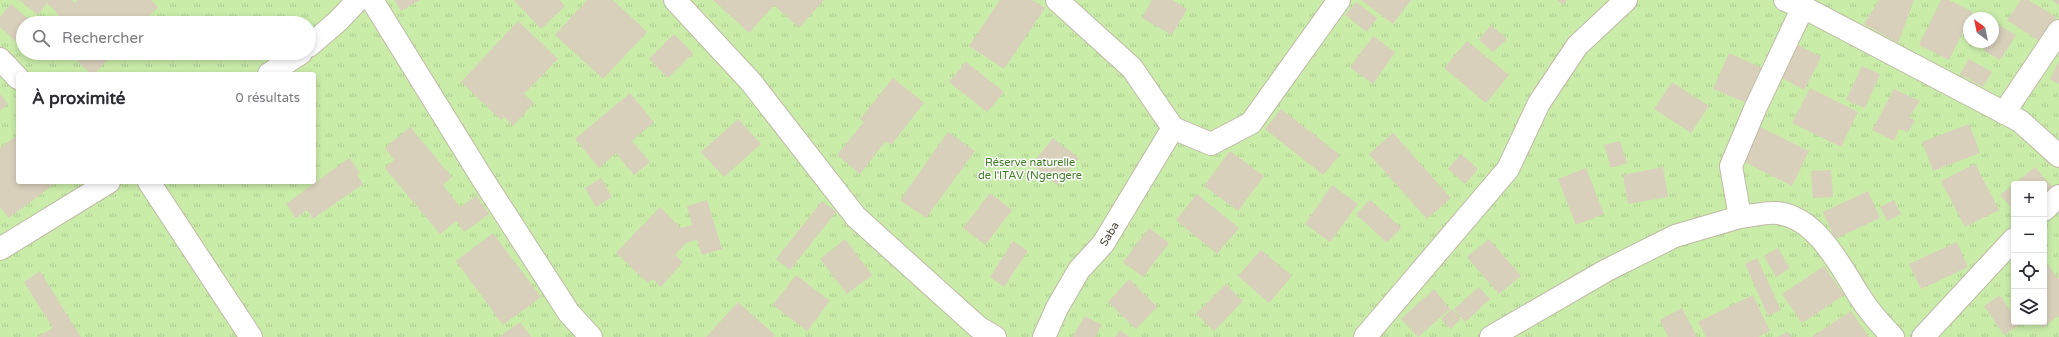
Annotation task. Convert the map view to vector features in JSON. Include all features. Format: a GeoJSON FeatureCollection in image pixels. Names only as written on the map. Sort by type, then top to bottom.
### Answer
{"type":"FeatureCollection","features":[{"type":"Feature","properties":{"kind":"street"},"geometry":{"type":"LineString","coordinates":[[316,40],[338,21],[358,0]]}},
{"type":"Feature","properties":{"kind":"street"},"geometry":{"type":"LineString","coordinates":[[372,0],[494,198],[569,313],[591,337]]}},
{"type":"Feature","properties":{"kind":"street"},"geometry":{"type":"LineString","coordinates":[[675,0],[750,82],[856,217],[981,334]]}},
{"type":"Feature","properties":{"kind":"street"},"geometry":{"type":"LineString","coordinates":[[1057,0],[1132,68],[1173,128],[1211,144],[1250,123],[1339,0]]}},
{"type":"Feature","properties":{"kind":"street"},"geometry":{"type":"LineString","coordinates":[[1365,337],[1508,169],[1539,103],[1577,46],[1626,0]]}},
{"type":"Feature","properties":{"kind":"street"},"geometry":{"type":"LineString","coordinates":[[1740,217],[1731,166],[1755,109],[1794,3],[2020,121],[2059,156]]}},
{"type":"Feature","properties":{"kind":"street"},"geometry":{"type":"LineString","coordinates":[[2004,113],[2059,31]]}},
{"type":"Feature","properties":{"kind":"street"},"geometry":{"type":"LineString","coordinates":[[0,59],[16,76]]}},
{"type":"Feature","properties":{"kind":"street"},"geometry":{"type":"LineString","coordinates":[[273,72],[291,60]]}},
{"type":"Feature","properties":{"kind":"street","name":"Saba"},"geometry":{"type":"LineString","coordinates":[[1044,337],[1057,308],[1079,270],[1103,244],[1173,128]]}},
{"type":"Feature","properties":{"kind":"street"},"geometry":{"type":"LineString","coordinates":[[0,250],[106,184]]}},
{"type":"Feature","properties":{"kind":"street"},"geometry":{"type":"LineString","coordinates":[[150,184],[251,337]]}},
{"type":"Feature","properties":{"kind":"street"},"geometry":{"type":"LineString","coordinates":[[2047,207],[2059,196]]}},
{"type":"Feature","properties":{"kind":"street"},"geometry":{"type":"LineString","coordinates":[[1492,337],[1607,270],[1675,236],[1740,217],[1776,213],[1797,220],[1821,240],[1840,264],[1860,298],[1893,337]]}},
{"type":"Feature","properties":{"kind":"street"},"geometry":{"type":"LineString","coordinates":[[1923,337],[2011,242]]}},
{"type":"Feature","properties":{"kind":"green space","name":"Réserve naturelle de l'ITAV (Ngengere"},"geometry":{"type":"Polygon","coordinates":[[[0,0],[2059,0],[2059,337],[0,337],[0,0]]]}},
{"type":"Feature","properties":{"kind":"building"},"geometry":{"type":"Polygon","coordinates":[[[19,0],[72,0],[75,3],[78,0],[151,0],[158,7],[150,16],[60,16],[47,3],[38,15],[19,0]]]}},
{"type":"Feature","properties":{"kind":"building"},"geometry":{"type":"Polygon","coordinates":[[[394,0],[420,0],[401,11],[394,0]]]}},
{"type":"Feature","properties":{"kind":"building"},"geometry":{"type":"Polygon","coordinates":[[[514,0],[559,0],[565,6],[541,29],[514,0]]]}},
{"type":"Feature","properties":{"kind":"building"},"geometry":{"type":"Polygon","coordinates":[[[587,0],[613,0],[647,32],[603,79],[555,35],[587,0]]]}},
{"type":"Feature","properties":{"kind":"building"},"geometry":{"type":"Polygon","coordinates":[[[713,0],[824,0],[799,28],[774,5],[749,33],[713,0]]]}},
{"type":"Feature","properties":{"kind":"building"},"geometry":{"type":"Polygon","coordinates":[[[1000,0],[1032,0],[1045,8],[1004,69],[969,46],[1000,0]]]}},
{"type":"Feature","properties":{"kind":"building"},"geometry":{"type":"Polygon","coordinates":[[[1152,0],[1172,0],[1187,9],[1172,35],[1142,18],[1152,0]]]}},
{"type":"Feature","properties":{"kind":"building"},"geometry":{"type":"Polygon","coordinates":[[[1361,0],[1411,0],[1393,24],[1361,0]]]}},
{"type":"Feature","properties":{"kind":"building"},"geometry":{"type":"Polygon","coordinates":[[[1557,0],[1567,0],[1563,5],[1557,0]]]}},
{"type":"Feature","properties":{"kind":"building"},"geometry":{"type":"Polygon","coordinates":[[[1879,0],[1914,0],[1898,43],[1864,24],[1879,0]]]}},
{"type":"Feature","properties":{"kind":"building"},"geometry":{"type":"Polygon","coordinates":[[[1941,0],[1949,0],[1973,12],[1963,12],[1963,32],[1949,60],[1919,45],[1941,0]]]}},
{"type":"Feature","properties":{"kind":"building"},"geometry":{"type":"Polygon","coordinates":[[[2021,0],[2029,0],[2056,17],[2039,41],[2007,20],[2021,0]]]}},
{"type":"Feature","properties":{"kind":"building"},"geometry":{"type":"Polygon","coordinates":[[[2052,0],[2059,0],[2059,5],[2052,0]]]}},
{"type":"Feature","properties":{"kind":"building"},"geometry":{"type":"Polygon","coordinates":[[[1356,2],[1377,18],[1367,32],[1345,15],[1356,2]]]}},
{"type":"Feature","properties":{"kind":"building"},"geometry":{"type":"Polygon","coordinates":[[[11,4],[25,16],[16,16],[15,41],[0,27],[0,17],[11,4]]]}},
{"type":"Feature","properties":{"kind":"building"},"geometry":{"type":"Polygon","coordinates":[[[518,21],[558,59],[524,94],[534,103],[513,126],[504,116],[501,120],[461,82],[518,21]]]}},
{"type":"Feature","properties":{"kind":"building"},"geometry":{"type":"Polygon","coordinates":[[[1491,25],[1507,39],[1493,52],[1479,40],[1491,25]]]}},
{"type":"Feature","properties":{"kind":"building"},"geometry":{"type":"Polygon","coordinates":[[[1999,25],[2016,35],[2000,60],[1983,50],[1984,48],[1999,48],[1999,25]]]}},
{"type":"Feature","properties":{"kind":"building"},"geometry":{"type":"Polygon","coordinates":[[[674,34],[693,53],[668,78],[649,59],[674,34]]]}},
{"type":"Feature","properties":{"kind":"building"},"geometry":{"type":"Polygon","coordinates":[[[1373,36],[1395,52],[1373,84],[1350,67],[1373,36]]]}},
{"type":"Feature","properties":{"kind":"building"},"geometry":{"type":"Polygon","coordinates":[[[1467,41],[1509,75],[1486,103],[1444,68],[1467,41]]]}},
{"type":"Feature","properties":{"kind":"building"},"geometry":{"type":"Polygon","coordinates":[[[1798,45],[1821,57],[1804,90],[1780,77],[1798,45]]]}},
{"type":"Feature","properties":{"kind":"building"},"geometry":{"type":"Polygon","coordinates":[[[1729,53],[1762,68],[1747,103],[1713,89],[1729,53]]]}},
{"type":"Feature","properties":{"kind":"building"},"geometry":{"type":"Polygon","coordinates":[[[1969,59],[1992,72],[1983,87],[1960,74],[1969,59]]]}},
{"type":"Feature","properties":{"kind":"building"},"geometry":{"type":"Polygon","coordinates":[[[76,60],[107,60],[96,72],[89,72],[76,60]]]}},
{"type":"Feature","properties":{"kind":"building"},"geometry":{"type":"Polygon","coordinates":[[[2059,61],[2059,84],[2050,79],[2059,61]]]}},
{"type":"Feature","properties":{"kind":"building"},"geometry":{"type":"Polygon","coordinates":[[[966,62],[1004,92],[987,112],[949,82],[966,62]]]}},
{"type":"Feature","properties":{"kind":"building"},"geometry":{"type":"Polygon","coordinates":[[[1862,66],[1880,74],[1865,108],[1846,100],[1862,66]]]}},
{"type":"Feature","properties":{"kind":"building"},"geometry":{"type":"Polygon","coordinates":[[[893,78],[924,103],[891,145],[886,141],[860,174],[837,155],[864,122],[860,119],[893,78]]]}},
{"type":"Feature","properties":{"kind":"building"},"geometry":{"type":"Polygon","coordinates":[[[1672,82],[1709,106],[1691,133],[1654,109],[1672,82]]]}},
{"type":"Feature","properties":{"kind":"building"},"geometry":{"type":"Polygon","coordinates":[[[1810,88],[1858,112],[1841,147],[1792,123],[1810,88]]]}},
{"type":"Feature","properties":{"kind":"building"},"geometry":{"type":"Polygon","coordinates":[[[1894,89],[1920,101],[1909,117],[1915,121],[1908,132],[1899,129],[1894,141],[1872,130],[1894,89]]]}},
{"type":"Feature","properties":{"kind":"building"},"geometry":{"type":"Polygon","coordinates":[[[630,93],[654,122],[632,141],[650,162],[634,175],[616,153],[599,168],[575,139],[630,93]]]}},
{"type":"Feature","properties":{"kind":"building"},"geometry":{"type":"Polygon","coordinates":[[[0,94],[8,104],[0,111],[0,94]]]}},
{"type":"Feature","properties":{"kind":"building"},"geometry":{"type":"Polygon","coordinates":[[[1281,109],[1340,155],[1323,175],[1265,129],[1281,109]]]}},
{"type":"Feature","properties":{"kind":"building"},"geometry":{"type":"Polygon","coordinates":[[[738,119],[761,144],[724,177],[701,152],[738,119]]]}},
{"type":"Feature","properties":{"kind":"building"},"geometry":{"type":"Polygon","coordinates":[[[1969,124],[1980,153],[1933,171],[1922,142],[1969,124]]]}},
{"type":"Feature","properties":{"kind":"building"},"geometry":{"type":"Polygon","coordinates":[[[410,127],[452,177],[443,185],[460,207],[476,196],[489,214],[464,232],[456,221],[440,234],[385,168],[394,160],[385,148],[410,127]]]}},
{"type":"Feature","properties":{"kind":"building"},"geometry":{"type":"Polygon","coordinates":[[[1760,127],[1809,151],[1792,186],[1743,161],[1760,127]]]}},
{"type":"Feature","properties":{"kind":"building"},"geometry":{"type":"Polygon","coordinates":[[[948,132],[975,151],[926,218],[900,200],[948,132]]]}},
{"type":"Feature","properties":{"kind":"building"},"geometry":{"type":"Polygon","coordinates":[[[1393,133],[1451,198],[1427,219],[1369,154],[1393,133]]]}},
{"type":"Feature","properties":{"kind":"building"},"geometry":{"type":"Polygon","coordinates":[[[16,136],[16,184],[54,184],[9,218],[0,207],[0,148],[16,136]]]}},
{"type":"Feature","properties":{"kind":"building"},"geometry":{"type":"Polygon","coordinates":[[[1053,138],[1079,158],[1057,185],[1032,164],[1053,138]]]}},
{"type":"Feature","properties":{"kind":"building"},"geometry":{"type":"Polygon","coordinates":[[[1620,141],[1627,163],[1611,168],[1604,145],[1620,141]]]}},
{"type":"Feature","properties":{"kind":"building"},"geometry":{"type":"Polygon","coordinates":[[[1230,151],[1264,176],[1238,211],[1204,186],[1230,151]]]}},
{"type":"Feature","properties":{"kind":"building"},"geometry":{"type":"Polygon","coordinates":[[[1461,154],[1478,169],[1465,184],[1448,169],[1461,154]]]}},
{"type":"Feature","properties":{"kind":"building"},"geometry":{"type":"Polygon","coordinates":[[[349,158],[360,173],[357,175],[363,184],[313,219],[307,210],[296,218],[286,204],[313,184],[316,184],[316,182],[349,158]]]}},
{"type":"Feature","properties":{"kind":"building"},"geometry":{"type":"Polygon","coordinates":[[[1975,164],[1999,210],[1965,227],[1941,181],[1975,164]]]}},
{"type":"Feature","properties":{"kind":"building"},"geometry":{"type":"Polygon","coordinates":[[[1663,167],[1668,197],[1628,204],[1623,175],[1663,167]]]}},
{"type":"Feature","properties":{"kind":"building"},"geometry":{"type":"Polygon","coordinates":[[[2035,167],[2047,181],[2018,181],[2035,167]]]}},
{"type":"Feature","properties":{"kind":"building"},"geometry":{"type":"Polygon","coordinates":[[[1586,168],[1604,214],[1576,225],[1558,179],[1586,168]]]}},
{"type":"Feature","properties":{"kind":"building"},"geometry":{"type":"Polygon","coordinates":[[[1831,170],[1833,197],[1813,198],[1811,171],[1831,170]]]}},
{"type":"Feature","properties":{"kind":"building"},"geometry":{"type":"Polygon","coordinates":[[[601,178],[612,197],[596,207],[585,188],[601,178]]]}},
{"type":"Feature","properties":{"kind":"building"},"geometry":{"type":"Polygon","coordinates":[[[2047,181],[2053,188],[2047,193],[2047,181]]]}},
{"type":"Feature","properties":{"kind":"building"},"geometry":{"type":"Polygon","coordinates":[[[1332,185],[1358,204],[1330,242],[1305,224],[1332,185]]]}},
{"type":"Feature","properties":{"kind":"building"},"geometry":{"type":"Polygon","coordinates":[[[2011,186],[2011,208],[2000,195],[2011,186]]]}},
{"type":"Feature","properties":{"kind":"building"},"geometry":{"type":"Polygon","coordinates":[[[1868,191],[1880,218],[1835,239],[1823,212],[1868,191]]]}},
{"type":"Feature","properties":{"kind":"building"},"geometry":{"type":"Polygon","coordinates":[[[990,193],[1012,210],[985,245],[963,228],[990,193]]]}},
{"type":"Feature","properties":{"kind":"building"},"geometry":{"type":"Polygon","coordinates":[[[1197,194],[1239,228],[1217,254],[1176,220],[1197,194]]]}},
{"type":"Feature","properties":{"kind":"building"},"geometry":{"type":"Polygon","coordinates":[[[707,200],[722,249],[702,255],[697,240],[686,243],[675,255],[683,262],[661,287],[652,279],[648,283],[616,253],[660,207],[681,228],[692,225],[687,206],[707,200]]]}},
{"type":"Feature","properties":{"kind":"building"},"geometry":{"type":"Polygon","coordinates":[[[1370,200],[1401,228],[1387,243],[1356,214],[1370,200]]]}},
{"type":"Feature","properties":{"kind":"building"},"geometry":{"type":"Polygon","coordinates":[[[1894,200],[1901,214],[1887,221],[1880,207],[1894,200]]]}},
{"type":"Feature","properties":{"kind":"building"},"geometry":{"type":"Polygon","coordinates":[[[822,201],[836,212],[790,270],[776,259],[822,201]]]}},
{"type":"Feature","properties":{"kind":"building"},"geometry":{"type":"Polygon","coordinates":[[[1149,228],[1169,243],[1143,277],[1123,262],[1149,228]]]}},
{"type":"Feature","properties":{"kind":"building"},"geometry":{"type":"Polygon","coordinates":[[[493,233],[541,297],[503,325],[456,261],[493,233]]]}},
{"type":"Feature","properties":{"kind":"building"},"geometry":{"type":"Polygon","coordinates":[[[845,239],[872,275],[847,294],[820,259],[845,239]]]}},
{"type":"Feature","properties":{"kind":"building"},"geometry":{"type":"Polygon","coordinates":[[[1489,239],[1521,276],[1499,294],[1467,257],[1489,239]]]}},
{"type":"Feature","properties":{"kind":"building"},"geometry":{"type":"Polygon","coordinates":[[[1013,241],[1028,251],[1004,287],[990,277],[1013,241]]]}},
{"type":"Feature","properties":{"kind":"building"},"geometry":{"type":"Polygon","coordinates":[[[1957,242],[1968,267],[1921,289],[1909,264],[1957,242]]]}},
{"type":"Feature","properties":{"kind":"building"},"geometry":{"type":"Polygon","coordinates":[[[1778,248],[1790,268],[1776,277],[1764,256],[1778,248]]]}},
{"type":"Feature","properties":{"kind":"building"},"geometry":{"type":"Polygon","coordinates":[[[1261,250],[1292,276],[1269,303],[1238,276],[1261,250]]]}},
{"type":"Feature","properties":{"kind":"building"},"geometry":{"type":"Polygon","coordinates":[[[1757,258],[1781,310],[1768,316],[1745,264],[1757,258]]]}},
{"type":"Feature","properties":{"kind":"building"},"geometry":{"type":"Polygon","coordinates":[[[2048,265],[2059,279],[2059,315],[2047,325],[2047,289],[2048,265]]]}},
{"type":"Feature","properties":{"kind":"building"},"geometry":{"type":"Polygon","coordinates":[[[1824,266],[1844,295],[1802,323],[1782,294],[1824,266]]]}},
{"type":"Feature","properties":{"kind":"building"},"geometry":{"type":"Polygon","coordinates":[[[40,271],[81,337],[37,337],[53,328],[24,282],[40,271]]]}},
{"type":"Feature","properties":{"kind":"building"},"geometry":{"type":"Polygon","coordinates":[[[796,275],[830,301],[807,331],[773,305],[796,275]]]}},
{"type":"Feature","properties":{"kind":"building"},"geometry":{"type":"Polygon","coordinates":[[[1129,279],[1157,307],[1136,329],[1108,302],[1129,279]]]}},
{"type":"Feature","properties":{"kind":"building"},"geometry":{"type":"Polygon","coordinates":[[[1226,284],[1243,301],[1214,331],[1196,314],[1226,284]]]}},
{"type":"Feature","properties":{"kind":"building"},"geometry":{"type":"Polygon","coordinates":[[[1479,287],[1490,299],[1465,322],[1454,309],[1479,287]]]}},
{"type":"Feature","properties":{"kind":"building"},"geometry":{"type":"Polygon","coordinates":[[[1434,289],[1450,309],[1418,337],[1401,319],[1434,289]]]}},
{"type":"Feature","properties":{"kind":"building"},"geometry":{"type":"Polygon","coordinates":[[[1753,295],[1770,331],[1758,337],[1706,337],[1698,322],[1753,295]]]}},
{"type":"Feature","properties":{"kind":"building"},"geometry":{"type":"Polygon","coordinates":[[[2000,295],[2011,312],[2011,325],[2019,325],[2004,335],[1984,306],[2000,295]]]}},
{"type":"Feature","properties":{"kind":"building"},"geometry":{"type":"Polygon","coordinates":[[[738,302],[775,335],[773,337],[706,337],[738,302]]]}},
{"type":"Feature","properties":{"kind":"building"},"geometry":{"type":"Polygon","coordinates":[[[1682,308],[1697,337],[1668,337],[1660,320],[1682,308]]]}},
{"type":"Feature","properties":{"kind":"building"},"geometry":{"type":"Polygon","coordinates":[[[1452,309],[1461,319],[1450,329],[1441,319],[1452,309]]]}},
{"type":"Feature","properties":{"kind":"building"},"geometry":{"type":"Polygon","coordinates":[[[1851,311],[1869,337],[1812,337],[1851,311]]]}},
{"type":"Feature","properties":{"kind":"building"},"geometry":{"type":"Polygon","coordinates":[[[1085,316],[1102,325],[1095,337],[1072,337],[1085,316]]]}},
{"type":"Feature","properties":{"kind":"building"},"geometry":{"type":"Polygon","coordinates":[[[520,322],[531,337],[499,337],[520,322]]]}},
{"type":"Feature","properties":{"kind":"building"},"geometry":{"type":"Polygon","coordinates":[[[1120,330],[1129,337],[1115,337],[1120,330]]]}},
{"type":"Feature","properties":{"kind":"building"},"geometry":{"type":"Polygon","coordinates":[[[1788,332],[1791,337],[1777,337],[1788,332]]]}}]}
